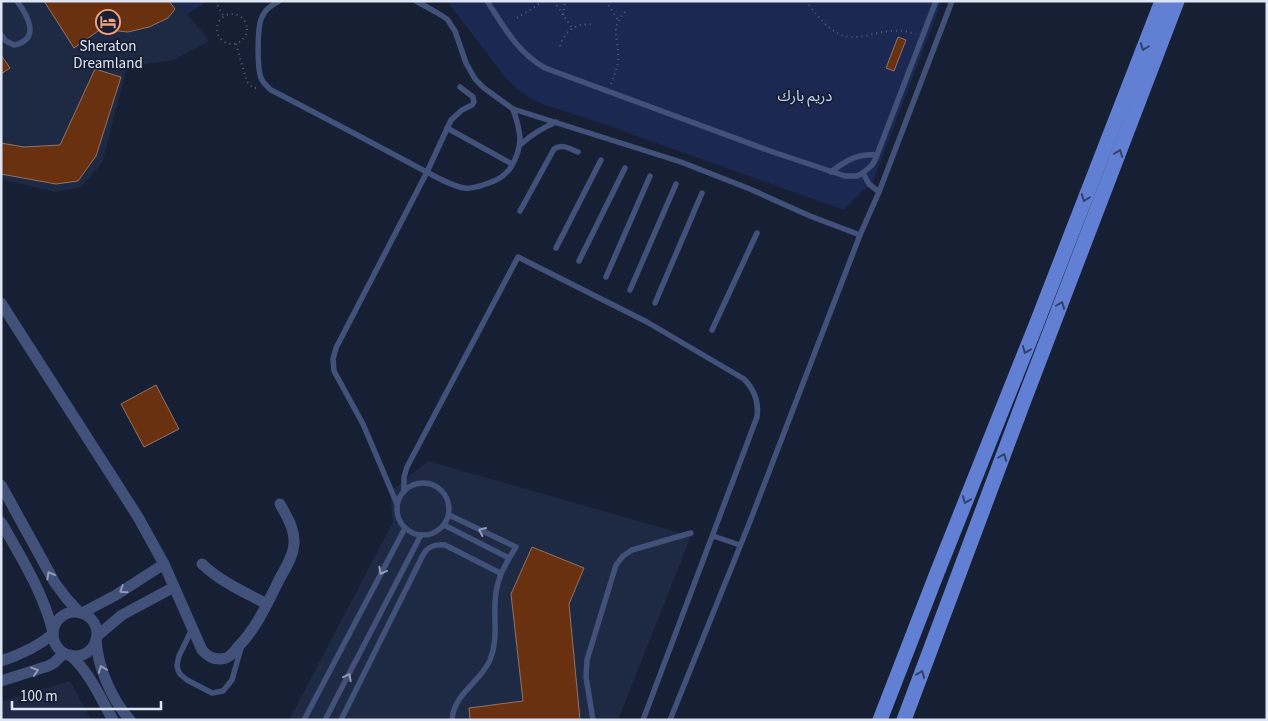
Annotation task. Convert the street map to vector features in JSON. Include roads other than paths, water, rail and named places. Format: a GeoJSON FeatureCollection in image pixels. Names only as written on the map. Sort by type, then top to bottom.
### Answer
{"type":"FeatureCollection","features":[{"type":"Feature","properties":{"kind":"main road"},"geometry":{"type":"LineString","coordinates":[[880,720],[1162,1]]}},
{"type":"Feature","properties":{"kind":"main road"},"geometry":{"type":"LineString","coordinates":[[904,720],[1177,1]]}},
{"type":"Feature","properties":{"kind":"street"},"geometry":{"type":"LineString","coordinates":[[1,303],[134,509],[164,564],[205,654],[215,658],[226,658],[242,644],[252,631],[291,557],[294,532],[280,504]]}},
{"type":"Feature","properties":{"kind":"street"},"geometry":{"type":"LineString","coordinates":[[1,485],[55,583],[66,599],[94,623],[96,628],[97,654],[102,669],[114,696],[130,720]]}},
{"type":"Feature","properties":{"kind":"street"},"geometry":{"type":"LineString","coordinates":[[1,522],[38,588],[56,645],[83,668],[113,720]]}},
{"type":"Feature","properties":{"kind":"street"},"geometry":{"type":"LineString","coordinates":[[1,662],[39,645],[53,633],[54,627],[60,618],[70,613],[81,613],[104,602],[164,564]]}},
{"type":"Feature","properties":{"kind":"street"},"geometry":{"type":"LineString","coordinates":[[202,564],[231,586],[267,604]]}},
{"type":"Feature","properties":{"kind":"street"},"geometry":{"type":"LineString","coordinates":[[1,681],[48,666],[67,654],[81,655],[86,653],[94,645],[96,638],[122,615],[174,587]]}},
{"type":"Feature","properties":{"kind":"lane"},"geometry":{"type":"LineString","coordinates":[[1,34],[6,41],[14,45],[26,40],[30,34],[25,13],[17,1]]}},
{"type":"Feature","properties":{"kind":"lane"},"geometry":{"type":"LineString","coordinates":[[279,1],[268,8],[258,27],[259,71],[265,85],[271,90],[459,187],[471,188],[493,182],[507,173],[518,153],[520,145],[520,129],[513,109]]}},
{"type":"Feature","properties":{"kind":"lane"},"geometry":{"type":"LineString","coordinates":[[416,1],[447,19],[455,31],[466,63],[475,79],[513,109],[681,162],[860,235]]}},
{"type":"Feature","properties":{"kind":"lane"},"geometry":{"type":"LineString","coordinates":[[487,1],[521,50],[537,63],[554,72],[761,148],[851,177],[863,173],[872,165],[877,155],[936,1]]}},
{"type":"Feature","properties":{"kind":"lane"},"geometry":{"type":"LineString","coordinates":[[670,720],[860,235],[879,192],[952,1]]}},
{"type":"Feature","properties":{"kind":"lane"},"geometry":{"type":"LineString","coordinates":[[397,504],[404,491],[410,486],[424,483],[432,484],[439,488],[448,500],[449,515],[444,525],[430,534],[422,535],[410,532],[405,528],[400,521],[397,513],[397,504],[363,424],[336,376],[333,359],[336,348],[427,172],[451,120],[474,102],[471,95],[460,87]]}},
{"type":"Feature","properties":{"kind":"lane"},"geometry":{"type":"LineString","coordinates":[[520,145],[537,132],[556,122]]}},
{"type":"Feature","properties":{"kind":"lane"},"geometry":{"type":"LineString","coordinates":[[447,128],[512,164]]}},
{"type":"Feature","properties":{"kind":"lane"},"geometry":{"type":"LineString","coordinates":[[520,212],[554,149],[561,146],[578,152]]}},
{"type":"Feature","properties":{"kind":"lane"},"geometry":{"type":"LineString","coordinates":[[831,172],[856,156],[877,155]]}},
{"type":"Feature","properties":{"kind":"lane"},"geometry":{"type":"LineString","coordinates":[[556,248],[601,160]]}},
{"type":"Feature","properties":{"kind":"lane"},"geometry":{"type":"LineString","coordinates":[[579,261],[625,168]]}},
{"type":"Feature","properties":{"kind":"lane"},"geometry":{"type":"LineString","coordinates":[[863,173],[869,184],[879,192]]}},
{"type":"Feature","properties":{"kind":"lane"},"geometry":{"type":"LineString","coordinates":[[606,276],[650,176]]}},
{"type":"Feature","properties":{"kind":"lane"},"geometry":{"type":"LineString","coordinates":[[630,290],[676,184]]}},
{"type":"Feature","properties":{"kind":"lane"},"geometry":{"type":"LineString","coordinates":[[655,303],[702,193]]}},
{"type":"Feature","properties":{"kind":"lane"},"geometry":{"type":"LineString","coordinates":[[712,330],[757,233]]}},
{"type":"Feature","properties":{"kind":"lane"},"geometry":{"type":"LineString","coordinates":[[404,491],[404,477],[407,467],[518,257],[647,322],[744,379],[756,396],[758,403],[757,417],[643,720]]}},
{"type":"Feature","properties":{"kind":"lane"},"geometry":{"type":"LineString","coordinates":[[449,515],[516,547],[500,573],[496,596],[496,633],[493,652],[480,675],[458,699],[452,720]]}},
{"type":"Feature","properties":{"kind":"lane"},"geometry":{"type":"LineString","coordinates":[[444,525],[509,558]]}},
{"type":"Feature","properties":{"kind":"lane"},"geometry":{"type":"LineString","coordinates":[[304,720],[405,528]]}},
{"type":"Feature","properties":{"kind":"lane"},"geometry":{"type":"LineString","coordinates":[[593,720],[586,677],[587,660],[616,564],[632,550],[690,533]]}},
{"type":"Feature","properties":{"kind":"lane"},"geometry":{"type":"LineString","coordinates":[[325,720],[422,535]]}},
{"type":"Feature","properties":{"kind":"lane"},"geometry":{"type":"LineString","coordinates":[[712,536],[740,545]]}},
{"type":"Feature","properties":{"kind":"lane"},"geometry":{"type":"LineString","coordinates":[[341,720],[422,555],[428,549],[435,545],[445,545],[500,573]]}},
{"type":"Feature","properties":{"kind":"lane"},"geometry":{"type":"LineString","coordinates":[[192,629],[178,656],[178,670],[187,680],[212,693],[222,691],[232,680],[242,644]]}},
{"type":"Feature","properties":{"kind":"place","name":"Sheraton Dreamland"},"geometry":{"type":"Point","coordinates":[108,22]}},
{"type":"Feature","properties":{"kind":"park label","name":"دريم بارك"},"geometry":{"type":"Point","coordinates":[805,96]}}]}
